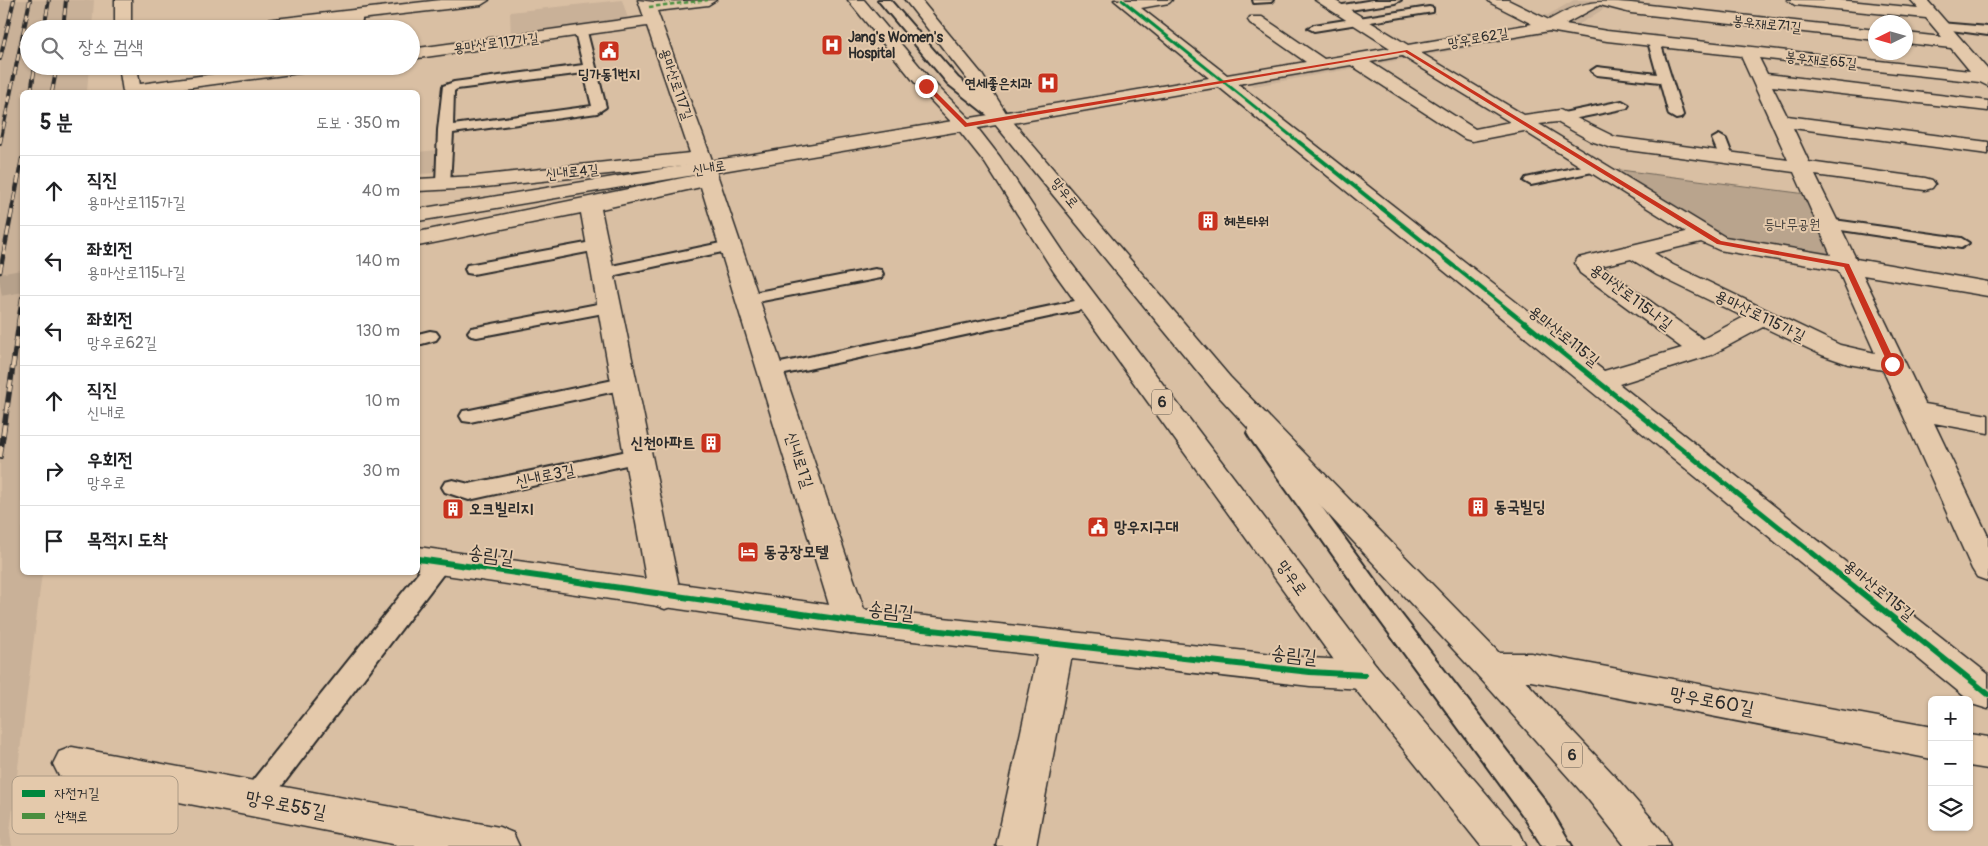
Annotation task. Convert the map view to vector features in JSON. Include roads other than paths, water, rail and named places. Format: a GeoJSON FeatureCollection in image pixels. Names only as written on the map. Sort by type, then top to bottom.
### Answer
{"type":"FeatureCollection","features":[{"type":"Feature","properties":{"kind":"street"},"geometry":{"type":"LineString","coordinates":[[123,0],[123,20]]}},
{"type":"Feature","properties":{"kind":"street"},"geometry":{"type":"LineString","coordinates":[[367,20],[481,0]]}},
{"type":"Feature","properties":{"kind":"street","name":"용마산로117가길"},"geometry":{"type":"LineString","coordinates":[[420,53],[581,32],[650,9],[708,0]]}},
{"type":"Feature","properties":{"kind":"street","name":"망우로"},"geometry":{"type":"LineString","coordinates":[[856,0],[926,86],[965,125],[993,161],[1062,267],[1364,676],[1506,846]]}},
{"type":"Feature","properties":{"kind":"street","name":"망우로"},"geometry":{"type":"LineString","coordinates":[[914,0],[975,77],[1001,119],[1033,154],[1221,383],[1491,667]]}},
{"type":"Feature","properties":{"kind":"street","name":"용마산로115길"},"geometry":{"type":"LineString","coordinates":[[1125,2],[1164,0]]}},
{"type":"Feature","properties":{"kind":"street"},"geometry":{"type":"LineString","coordinates":[[1323,0],[1719,243],[1988,289]]}},
{"type":"Feature","properties":{"kind":"street"},"geometry":{"type":"LineString","coordinates":[[1496,0],[1549,26]]}},
{"type":"Feature","properties":{"kind":"street","name":"망우로62길"},"geometry":{"type":"LineString","coordinates":[[1001,119],[1549,26],[1599,0]]}},
{"type":"Feature","properties":{"kind":"street","name":"봉우재로71길"},"geometry":{"type":"LineString","coordinates":[[1599,0],[1631,8],[1868,34]]}},
{"type":"Feature","properties":{"kind":"street","name":"봉우재로71길"},"geometry":{"type":"LineString","coordinates":[[1795,0],[1935,20]]}},
{"type":"Feature","properties":{"kind":"street"},"geometry":{"type":"LineString","coordinates":[[1919,0],[1954,43],[1987,79]]}},
{"type":"Feature","properties":{"kind":"street","name":"용마산로115길"},"geometry":{"type":"LineString","coordinates":[[1125,2],[1988,694]]}},
{"type":"Feature","properties":{"kind":"street","name":"용마산로117길"},"geometry":{"type":"LineString","coordinates":[[650,9],[704,168]]}},
{"type":"Feature","properties":{"kind":"street"},"geometry":{"type":"LineString","coordinates":[[269,20],[295,14],[341,20]]}},
{"type":"Feature","properties":{"kind":"street"},"geometry":{"type":"LineString","coordinates":[[1256,20],[1322,65]]}},
{"type":"Feature","properties":{"kind":"street","name":"봉우재로65길"},"geometry":{"type":"LineString","coordinates":[[1549,26],[1654,42],[1987,79]]}},
{"type":"Feature","properties":{"kind":"street"},"geometry":{"type":"LineString","coordinates":[[1913,39],[1954,43]]}},
{"type":"Feature","properties":{"kind":"street"},"geometry":{"type":"LineString","coordinates":[[1748,52],[1988,569]]}},
{"type":"Feature","properties":{"kind":"street"},"geometry":{"type":"LineString","coordinates":[[1354,59],[1472,135],[1524,123],[1562,117],[1598,137],[1612,142],[1925,184]]}},
{"type":"Feature","properties":{"kind":"street"},"geometry":{"type":"LineString","coordinates":[[129,75],[132,90]]}},
{"type":"Feature","properties":{"kind":"street"},"geometry":{"type":"LineString","coordinates":[[139,90],[248,75]]}},
{"type":"Feature","properties":{"kind":"street"},"geometry":{"type":"LineString","coordinates":[[1761,79],[1988,106]]}},
{"type":"Feature","properties":{"kind":"street","name":"신내로"},"geometry":{"type":"LineString","coordinates":[[420,214],[1001,119]]}},
{"type":"Feature","properties":{"kind":"street"},"geometry":{"type":"LineString","coordinates":[[1780,121],[1988,148]]}},
{"type":"Feature","properties":{"kind":"street"},"geometry":{"type":"LineString","coordinates":[[420,239],[590,205],[704,168]]}},
{"type":"Feature","properties":{"kind":"street","name":"신내로4길"},"geometry":{"type":"LineString","coordinates":[[420,185],[704,168]]}},
{"type":"Feature","properties":{"kind":"street","name":"신내로1길"},"geometry":{"type":"LineString","coordinates":[[704,168],[851,621]]}},
{"type":"Feature","properties":{"kind":"street"},"geometry":{"type":"LineString","coordinates":[[420,190],[476,182]]}},
{"type":"Feature","properties":{"kind":"street"},"geometry":{"type":"LineString","coordinates":[[590,205],[608,307],[665,596]]}},
{"type":"Feature","properties":{"kind":"street","name":"용마산로115나길"},"geometry":{"type":"LineString","coordinates":[[1702,350],[1586,266],[1588,262],[1705,234]]}},
{"type":"Feature","properties":{"kind":"street","name":"용마산로115가길"},"geometry":{"type":"LineString","coordinates":[[1634,251],[1665,270],[1831,350],[1848,356],[1892,364]]}},
{"type":"Feature","properties":{"kind":"street","name":"용마산로115길"},"geometry":{"type":"LineString","coordinates":[[1600,381],[1702,350],[1762,317]]}},
{"type":"Feature","properties":{"kind":"street"},"geometry":{"type":"LineString","coordinates":[[1914,411],[1988,424]]}},
{"type":"Feature","properties":{"kind":"street","name":"송림길"},"geometry":{"type":"LineString","coordinates":[[428,561],[851,621],[1310,672],[1364,676]]}},
{"type":"Feature","properties":{"kind":"street"},"geometry":{"type":"LineString","coordinates":[[1016,846],[1057,644]]}},
{"type":"Feature","properties":{"kind":"street","name":"망우로60길"},"geometry":{"type":"LineString","coordinates":[[1491,667],[1531,667],[1928,742]]}},
{"type":"Feature","properties":{"kind":"street","name":"6"},"geometry":{"type":"LineString","coordinates":[[1491,667],[1600,786],[1650,846]]}},
{"type":"Feature","properties":{"kind":"street"},"geometry":{"type":"LineString","coordinates":[[1973,751],[1988,754]]}},
{"type":"Feature","properties":{"kind":"street","name":"망우로55길"},"geometry":{"type":"LineString","coordinates":[[72,764],[135,776]]}},
{"type":"Feature","properties":{"kind":"street","name":"망우로55길"},"geometry":{"type":"LineString","coordinates":[[178,784],[499,846]]}},
{"type":"Feature","properties":{"kind":"lane"},"geometry":{"type":"LineString","coordinates":[[884,0],[953,81],[1001,119]]}},
{"type":"Feature","properties":{"kind":"lane"},"geometry":{"type":"LineString","coordinates":[[1337,9],[1395,0]]}},
{"type":"Feature","properties":{"kind":"lane"},"geometry":{"type":"LineString","coordinates":[[1314,28],[1430,10]]}},
{"type":"Feature","properties":{"kind":"lane","name":"봉우재로71길"},"geometry":{"type":"LineString","coordinates":[[1935,20],[1988,31]]}},
{"type":"Feature","properties":{"kind":"lane"},"geometry":{"type":"LineString","coordinates":[[446,130],[597,109],[599,107],[591,68],[581,32]]}},
{"type":"Feature","properties":{"kind":"lane"},"geometry":{"type":"LineString","coordinates":[[1654,42],[1676,115]]}},
{"type":"Feature","properties":{"kind":"lane"},"geometry":{"type":"LineString","coordinates":[[443,184],[448,89],[450,87],[591,68]]}},
{"type":"Feature","properties":{"kind":"lane"},"geometry":{"type":"LineString","coordinates":[[1597,71],[1665,79]]}},
{"type":"Feature","properties":{"kind":"lane"},"geometry":{"type":"LineString","coordinates":[[1562,117],[1622,105]]}},
{"type":"Feature","properties":{"kind":"lane"},"geometry":{"type":"LineString","coordinates":[[1719,139],[1726,157]]}},
{"type":"Feature","properties":{"kind":"lane"},"geometry":{"type":"LineString","coordinates":[[1531,182],[1596,167]]}},
{"type":"Feature","properties":{"kind":"lane"},"geometry":{"type":"LineString","coordinates":[[1827,224],[1961,243]]}},
{"type":"Feature","properties":{"kind":"lane"},"geometry":{"type":"LineString","coordinates":[[473,269],[597,246]]}},
{"type":"Feature","properties":{"kind":"lane"},"geometry":{"type":"LineString","coordinates":[[602,272],[730,246]]}},
{"type":"Feature","properties":{"kind":"lane"},"geometry":{"type":"LineString","coordinates":[[748,299],[875,274]]}},
{"type":"Feature","properties":{"kind":"lane"},"geometry":{"type":"LineString","coordinates":[[771,371],[1089,303]]}},
{"type":"Feature","properties":{"kind":"lane"},"geometry":{"type":"LineString","coordinates":[[477,332],[608,307]]}},
{"type":"Feature","properties":{"kind":"lane"},"geometry":{"type":"LineString","coordinates":[[1221,383],[1372,593],[1534,808],[1558,846]]}},
{"type":"Feature","properties":{"kind":"lane"},"geometry":{"type":"LineString","coordinates":[[470,416],[623,384]]}},
{"type":"Feature","properties":{"kind":"lane","name":"신내로3길"},"geometry":{"type":"LineString","coordinates":[[453,488],[469,492],[637,456]]}},
{"type":"Feature","properties":{"kind":"lane"},"geometry":{"type":"LineString","coordinates":[[420,572],[428,561]]}},
{"type":"Feature","properties":{"kind":"lane"},"geometry":{"type":"LineString","coordinates":[[255,799],[418,575]]}},
{"type":"Feature","properties":{"kind":"tunnel"},"geometry":{"type":"LineString","coordinates":[[0,285],[20,281]]}},
{"type":"Feature","properties":{"kind":"railway"},"geometry":{"type":"LineString","coordinates":[[0,59],[14,0]]}},
{"type":"Feature","properties":{"kind":"railway"},"geometry":{"type":"LineString","coordinates":[[26,20],[30,0]]}},
{"type":"Feature","properties":{"kind":"railway"},"geometry":{"type":"LineString","coordinates":[[46,20],[49,0]]}},
{"type":"Feature","properties":{"kind":"railway"},"geometry":{"type":"LineString","coordinates":[[64,20],[66,0]]}},
{"type":"Feature","properties":{"kind":"railway"},"geometry":{"type":"LineString","coordinates":[[0,143],[20,48]]}},
{"type":"Feature","properties":{"kind":"railway"},"geometry":{"type":"LineString","coordinates":[[31,90],[34,75]]}},
{"type":"Feature","properties":{"kind":"railway"},"geometry":{"type":"LineString","coordinates":[[52,90],[55,75]]}},
{"type":"Feature","properties":{"kind":"railway"},"geometry":{"type":"LineString","coordinates":[[0,272],[20,169]]}},
{"type":"Feature","properties":{"kind":"railway"},"geometry":{"type":"LineString","coordinates":[[18,324],[20,311]]}},
{"type":"Feature","properties":{"kind":"railway"},"geometry":{"type":"LineString","coordinates":[[0,457],[19,323]]}},
{"type":"Feature","properties":{"kind":"place","name":"Jang's Women's Hospital"},"geometry":{"type":"Point","coordinates":[832,45]}},
{"type":"Feature","properties":{"kind":"place","name":"딩가동1번지"},"geometry":{"type":"Point","coordinates":[609,51]}},
{"type":"Feature","properties":{"kind":"place","name":"연세좋은치과"},"geometry":{"type":"Point","coordinates":[1048,83]}},
{"type":"Feature","properties":{"kind":"place","name":"헤븐타워"},"geometry":{"type":"Point","coordinates":[1208,221]}},
{"type":"Feature","properties":{"kind":"place","name":"신천아파트"},"geometry":{"type":"Point","coordinates":[711,443]}},
{"type":"Feature","properties":{"kind":"place","name":"동국빌딩"},"geometry":{"type":"Point","coordinates":[1478,507]}},
{"type":"Feature","properties":{"kind":"place","name":"오크빌리지"},"geometry":{"type":"Point","coordinates":[453,509]}},
{"type":"Feature","properties":{"kind":"place","name":"망우지구대"},"geometry":{"type":"Point","coordinates":[1098,527]}},
{"type":"Feature","properties":{"kind":"place","name":"동궁장모텔"},"geometry":{"type":"Point","coordinates":[748,552]}},
{"type":"Feature","properties":{"kind":"park label","name":"등나무공원"},"geometry":{"type":"Point","coordinates":[1792,224]}}]}
